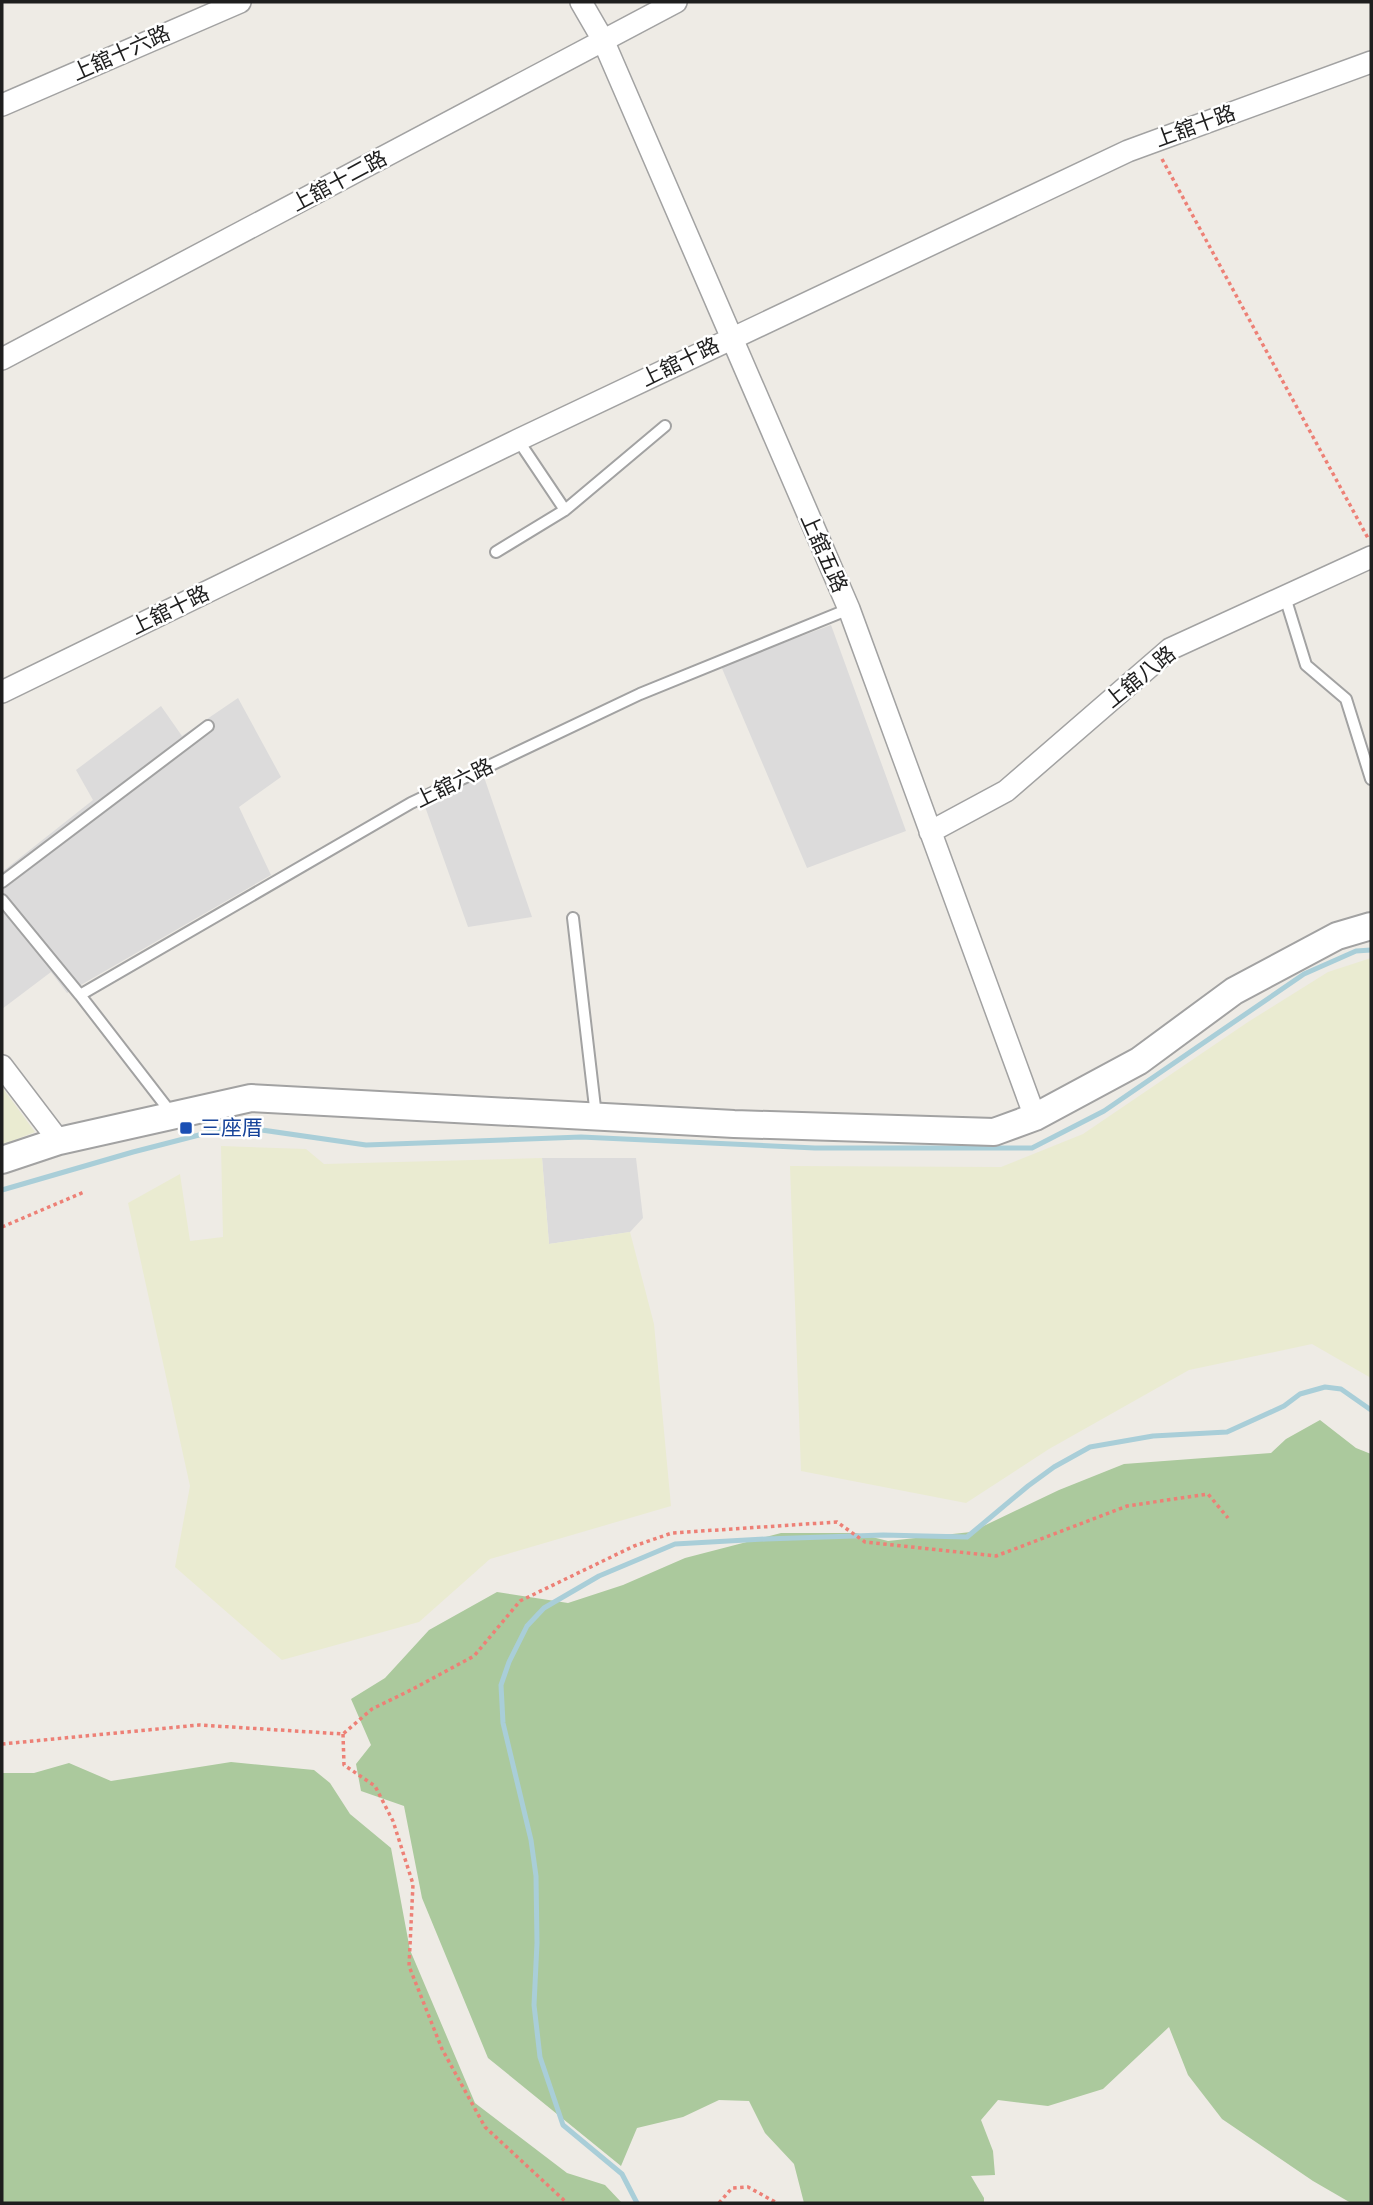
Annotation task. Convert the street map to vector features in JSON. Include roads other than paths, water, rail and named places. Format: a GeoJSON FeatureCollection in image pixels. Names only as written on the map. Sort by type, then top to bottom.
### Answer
{"type":"FeatureCollection","features":[{"type":"Feature","properties":{"kind":"street","name":"上舘十六路"},"geometry":{"type":"LineString","coordinates":[[2,105],[240,2]]}},
{"type":"Feature","properties":{"kind":"street","name":"上舘五路"},"geometry":{"type":"LineString","coordinates":[[581,2],[603,40],[849,610],[1035,1117]]}},
{"type":"Feature","properties":{"kind":"street","name":"上舘十二路"},"geometry":{"type":"LineString","coordinates":[[2,359],[676,2]]}},
{"type":"Feature","properties":{"kind":"street","name":"上舘十路"},"geometry":{"type":"LineString","coordinates":[[2,692],[730,338],[1128,151],[1371,62]]}},
{"type":"Feature","properties":{"kind":"street","name":"上舘八路"},"geometry":{"type":"LineString","coordinates":[[930,832],[1006,791],[1170,649],[1371,557]]}},
{"type":"Feature","properties":{"kind":"street"},"geometry":{"type":"LineString","coordinates":[[2,1160],[59,1141],[251,1098],[734,1124],[994,1132],[1035,1117],[1139,1061],[1234,992],[1337,936],[1371,926]]}},
{"type":"Feature","properties":{"kind":"street"},"geometry":{"type":"LineString","coordinates":[[2,1066],[59,1141]]}},
{"type":"Feature","properties":{"kind":"lane"},"geometry":{"type":"LineString","coordinates":[[496,552],[565,510],[665,425]]}},
{"type":"Feature","properties":{"kind":"lane"},"geometry":{"type":"LineString","coordinates":[[518,440],[565,510]]}},
{"type":"Feature","properties":{"kind":"lane"},"geometry":{"type":"LineString","coordinates":[[1285,597],[1306,665],[1346,699],[1371,779]]}},
{"type":"Feature","properties":{"kind":"lane","name":"上舘六路"},"geometry":{"type":"LineString","coordinates":[[80,995],[411,803],[640,694],[849,610]]}},
{"type":"Feature","properties":{"kind":"lane"},"geometry":{"type":"LineString","coordinates":[[2,882],[208,726]]}},
{"type":"Feature","properties":{"kind":"lane"},"geometry":{"type":"LineString","coordinates":[[2,900],[173,1115]]}},
{"type":"Feature","properties":{"kind":"lane"},"geometry":{"type":"LineString","coordinates":[[573,918],[596,1116]]}},
{"type":"Feature","properties":{"kind":"waterway"},"geometry":{"type":"LineString","coordinates":[[2,1190],[234,1126],[366,1145],[581,1137],[815,1148],[1032,1148],[1104,1111],[1304,974],[1356,951],[1371,950]]}},
{"type":"Feature","properties":{"kind":"waterway"},"geometry":{"type":"LineString","coordinates":[[637,2203],[622,2174],[563,2125],[540,2057],[534,2005],[536,1876],[531,1840],[503,1723],[501,1685],[527,1626],[544,1608],[599,1576],[675,1544],[883,1535],[967,1537],[1028,1486],[1054,1467],[1090,1447],[1153,1436],[1227,1432],[1284,1406],[1300,1394],[1325,1387],[1341,1389],[1371,1410]]}},
{"type":"Feature","properties":{"kind":"place","name":"三座厝"},"geometry":{"type":"Point","coordinates":[186,1128]}}]}
